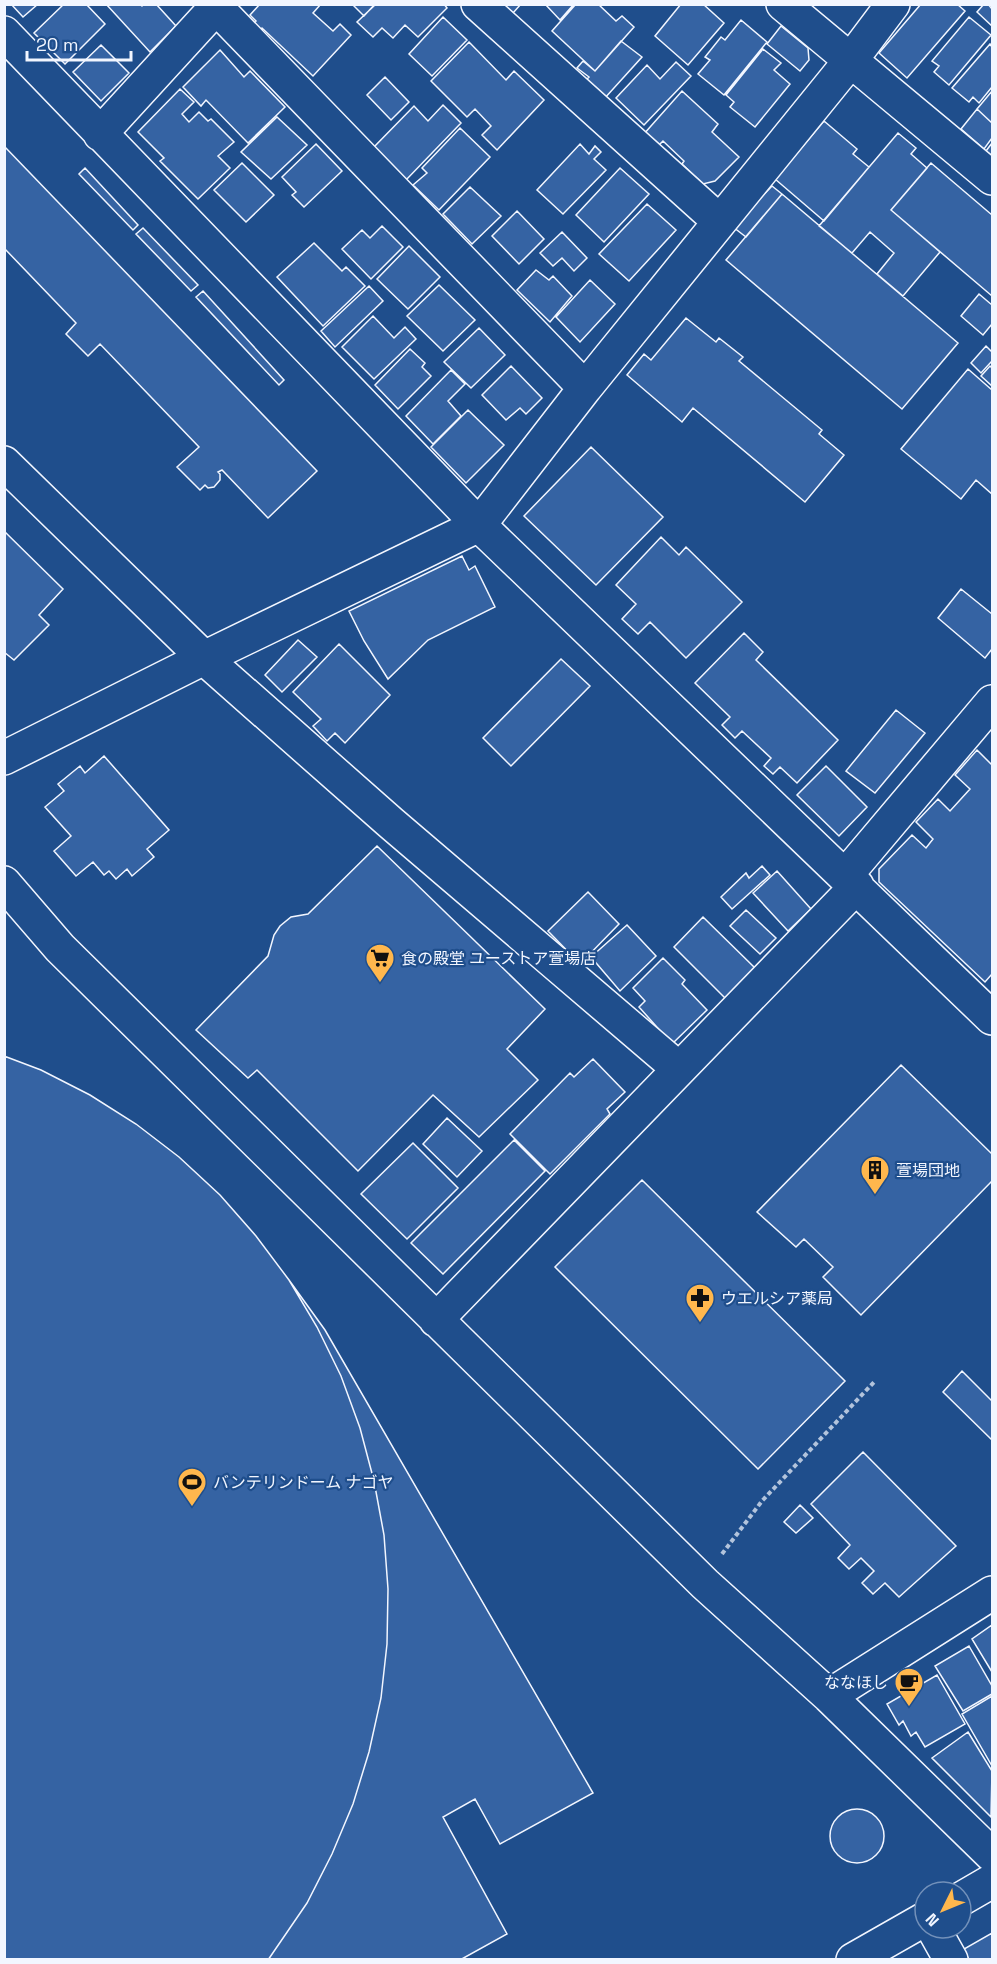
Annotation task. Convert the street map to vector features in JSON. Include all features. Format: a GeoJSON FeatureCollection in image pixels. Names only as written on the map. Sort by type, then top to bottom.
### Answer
{"type":"FeatureCollection","features":[{"type":"Feature","properties":{"kind":"street"},"geometry":{"type":"LineString","coordinates":[[478,4],[719,221]]}},
{"type":"Feature","properties":{"kind":"street"},"geometry":{"type":"LineString","coordinates":[[783,4],[993,178]]}},
{"type":"Feature","properties":{"kind":"street"},"geometry":{"type":"LineString","coordinates":[[4,758],[479,525],[585,388],[851,60],[893,4]]}},
{"type":"Feature","properties":{"kind":"street"},"geometry":{"type":"LineString","coordinates":[[100,134],[216,6],[585,388]]}},
{"type":"Feature","properties":{"kind":"street"},"geometry":{"type":"LineString","coordinates":[[4,33],[479,525],[993,1018]]}},
{"type":"Feature","properties":{"kind":"street"},"geometry":{"type":"LineString","coordinates":[[4,463],[204,658],[391,823],[679,1069]]}},
{"type":"Feature","properties":{"kind":"street"},"geometry":{"type":"LineString","coordinates":[[436,1320],[679,1069],[851,880],[989,714]]}},
{"type":"Feature","properties":{"kind":"street"},"geometry":{"type":"LineString","coordinates":[[4,883],[60,948],[436,1320],[705,1584],[829,1696],[993,1855]]}},
{"type":"Feature","properties":{"kind":"street"},"geometry":{"type":"LineString","coordinates":[[829,1696],[993,1593]]}},
{"type":"Feature","properties":{"kind":"street"},"geometry":{"type":"LineString","coordinates":[[973,1892],[993,1881]]}},
{"type":"Feature","properties":{"kind":"street"},"geometry":{"type":"LineString","coordinates":[[853,1959],[913,1926]]}},
{"type":"Feature","properties":{"kind":"street"},"geometry":{"type":"LineString","coordinates":[[940,1940],[951,1959]]}},
{"type":"Feature","properties":{"kind":"path"},"geometry":{"type":"LineString","coordinates":[[720,1557],[762,1501],[875,1381]]}},
{"type":"Feature","properties":{"kind":"building"},"geometry":{"type":"Polygon","coordinates":[[[11,4],[38,4],[23,17],[11,4]]]}},
{"type":"Feature","properties":{"kind":"building"},"geometry":{"type":"Polygon","coordinates":[[[64,4],[86,4],[105,24],[65,64],[34,33],[64,4]]]}},
{"type":"Feature","properties":{"kind":"building"},"geometry":{"type":"Polygon","coordinates":[[[106,4],[140,4],[142,6],[156,4],[176,26],[150,52],[106,4]]]}},
{"type":"Feature","properties":{"kind":"building"},"geometry":{"type":"Polygon","coordinates":[[[260,4],[321,4],[313,13],[333,31],[340,24],[351,35],[313,76],[262,28],[256,35],[249,28],[256,21],[250,15],[260,4]]]}},
{"type":"Feature","properties":{"kind":"building"},"geometry":{"type":"Polygon","coordinates":[[[352,4],[375,4],[364,16],[352,4]]]}},
{"type":"Feature","properties":{"kind":"building"},"geometry":{"type":"Polygon","coordinates":[[[376,4],[444,4],[447,8],[418,37],[405,25],[393,38],[382,28],[373,37],[357,22],[376,4]]]}},
{"type":"Feature","properties":{"kind":"building"},"geometry":{"type":"Polygon","coordinates":[[[521,4],[513,13],[505,6],[521,4]]]}},
{"type":"Feature","properties":{"kind":"building"},"geometry":{"type":"Polygon","coordinates":[[[545,4],[574,4],[560,20],[545,4]]]}},
{"type":"Feature","properties":{"kind":"building"},"geometry":{"type":"Polygon","coordinates":[[[576,4],[598,4],[616,21],[622,16],[634,27],[595,71],[552,31],[576,4]]]}},
{"type":"Feature","properties":{"kind":"building"},"geometry":{"type":"Polygon","coordinates":[[[681,4],[703,4],[724,23],[688,65],[655,36],[681,4]]]}},
{"type":"Feature","properties":{"kind":"building"},"geometry":{"type":"Polygon","coordinates":[[[921,4],[957,4],[965,11],[907,78],[879,53],[921,4]]]}},
{"type":"Feature","properties":{"kind":"building"},"geometry":{"type":"Polygon","coordinates":[[[984,4],[988,4],[992,9],[992,26],[977,12],[984,4]]]}},
{"type":"Feature","properties":{"kind":"building"},"geometry":{"type":"Polygon","coordinates":[[[443,17],[467,40],[432,76],[409,54],[443,17]]]}},
{"type":"Feature","properties":{"kind":"building"},"geometry":{"type":"Polygon","coordinates":[[[969,17],[991,35],[949,85],[934,72],[939,66],[932,61],[969,17]]]}},
{"type":"Feature","properties":{"kind":"building"},"geometry":{"type":"Polygon","coordinates":[[[741,20],[767,42],[724,95],[698,74],[710,60],[705,57],[721,37],[725,40],[741,20]]]}},
{"type":"Feature","properties":{"kind":"building"},"geometry":{"type":"Polygon","coordinates":[[[781,26],[808,48],[809,60],[800,71],[767,44],[781,26]]]}},
{"type":"Feature","properties":{"kind":"building"},"geometry":{"type":"Polygon","coordinates":[[[621,41],[642,57],[604,99],[584,82],[589,77],[577,68],[583,61],[595,71],[621,41]]]}},
{"type":"Feature","properties":{"kind":"building"},"geometry":{"type":"Polygon","coordinates":[[[469,42],[506,80],[514,71],[544,100],[497,150],[482,135],[491,126],[475,109],[467,117],[431,81],[469,42]]]}},
{"type":"Feature","properties":{"kind":"building"},"geometry":{"type":"Polygon","coordinates":[[[990,44],[992,47],[992,87],[979,103],[973,97],[969,102],[952,88],[990,44]]]}},
{"type":"Feature","properties":{"kind":"building"},"geometry":{"type":"Polygon","coordinates":[[[101,45],[129,73],[101,101],[73,72],[101,45]]]}},
{"type":"Feature","properties":{"kind":"building"},"geometry":{"type":"Polygon","coordinates":[[[763,49],[781,63],[774,70],[790,84],[755,127],[730,107],[734,102],[726,95],[763,49]]]}},
{"type":"Feature","properties":{"kind":"building"},"geometry":{"type":"Polygon","coordinates":[[[220,50],[244,77],[250,71],[285,107],[248,143],[206,100],[201,106],[183,87],[220,50]]]}},
{"type":"Feature","properties":{"kind":"building"},"geometry":{"type":"Polygon","coordinates":[[[676,62],[691,76],[644,125],[616,98],[647,65],[660,79],[676,62]]]}},
{"type":"Feature","properties":{"kind":"building"},"geometry":{"type":"Polygon","coordinates":[[[385,77],[409,102],[391,120],[367,95],[385,77]]]}},
{"type":"Feature","properties":{"kind":"building"},"geometry":{"type":"Polygon","coordinates":[[[180,89],[194,102],[182,114],[189,122],[199,112],[208,121],[211,119],[234,142],[218,156],[230,168],[198,199],[160,161],[164,158],[138,132],[180,89]]]}},
{"type":"Feature","properties":{"kind":"building"},"geometry":{"type":"Polygon","coordinates":[[[682,91],[718,124],[712,132],[739,157],[715,181],[703,184],[663,141],[656,148],[643,135],[682,91]]]}},
{"type":"Feature","properties":{"kind":"building"},"geometry":{"type":"Polygon","coordinates":[[[992,91],[992,123],[977,109],[992,91]]]}},
{"type":"Feature","properties":{"kind":"building"},"geometry":{"type":"Polygon","coordinates":[[[443,105],[461,123],[406,180],[373,148],[414,106],[428,121],[443,105]]]}},
{"type":"Feature","properties":{"kind":"building"},"geometry":{"type":"Polygon","coordinates":[[[977,109],[992,123],[992,138],[984,149],[961,129],[977,109]]]}},
{"type":"Feature","properties":{"kind":"building"},"geometry":{"type":"Polygon","coordinates":[[[277,117],[307,145],[271,179],[241,152],[277,117]]]}},
{"type":"Feature","properties":{"kind":"building"},"geometry":{"type":"Polygon","coordinates":[[[824,121],[857,149],[853,154],[869,167],[824,221],[775,179],[824,121]]]}},
{"type":"Feature","properties":{"kind":"building"},"geometry":{"type":"Polygon","coordinates":[[[460,128],[490,157],[439,210],[413,185],[427,173],[422,168],[460,128]]]}},
{"type":"Feature","properties":{"kind":"building"},"geometry":{"type":"Polygon","coordinates":[[[898,133],[916,148],[911,154],[927,168],[891,210],[940,252],[903,296],[877,274],[894,253],[870,232],[852,253],[819,226],[898,133]]]}},
{"type":"Feature","properties":{"kind":"building"},"geometry":{"type":"Polygon","coordinates":[[[992,143],[992,156],[986,151],[992,143]]]}},
{"type":"Feature","properties":{"kind":"building"},"geometry":{"type":"Polygon","coordinates":[[[316,144],[342,171],[304,207],[292,195],[296,192],[282,177],[316,144]]]}},
{"type":"Feature","properties":{"kind":"building"},"geometry":{"type":"Polygon","coordinates":[[[580,144],[589,154],[595,146],[601,152],[594,159],[606,170],[563,214],[537,190],[580,144]]]}},
{"type":"Feature","properties":{"kind":"building"},"geometry":{"type":"Polygon","coordinates":[[[4,146],[317,471],[268,518],[222,470],[218,472],[220,480],[214,487],[208,488],[205,485],[200,490],[177,467],[199,447],[100,344],[88,356],[66,334],[76,323],[4,248],[4,146]]]}},
{"type":"Feature","properties":{"kind":"building"},"geometry":{"type":"Polygon","coordinates":[[[242,163],[274,195],[246,222],[214,190],[242,163]]]}},
{"type":"Feature","properties":{"kind":"building"},"geometry":{"type":"Polygon","coordinates":[[[931,163],[992,215],[992,296],[891,210],[931,163]]]}},
{"type":"Feature","properties":{"kind":"building"},"geometry":{"type":"Polygon","coordinates":[[[85,168],[138,225],[133,230],[79,174],[85,168]]]}},
{"type":"Feature","properties":{"kind":"building"},"geometry":{"type":"Polygon","coordinates":[[[620,168],[649,194],[604,242],[576,215],[620,168]]]}},
{"type":"Feature","properties":{"kind":"building"},"geometry":{"type":"Polygon","coordinates":[[[772,186],[782,194],[746,237],[733,227],[772,186]]]}},
{"type":"Feature","properties":{"kind":"building"},"geometry":{"type":"Polygon","coordinates":[[[470,187],[501,216],[472,244],[443,214],[470,187]]]}},
{"type":"Feature","properties":{"kind":"building"},"geometry":{"type":"Polygon","coordinates":[[[782,194],[958,343],[902,409],[726,260],[782,194]]]}},
{"type":"Feature","properties":{"kind":"building"},"geometry":{"type":"Polygon","coordinates":[[[647,204],[676,230],[629,281],[599,254],[647,204]]]}},
{"type":"Feature","properties":{"kind":"building"},"geometry":{"type":"Polygon","coordinates":[[[517,211],[544,239],[519,264],[492,236],[517,211]]]}},
{"type":"Feature","properties":{"kind":"building"},"geometry":{"type":"Polygon","coordinates":[[[382,226],[403,247],[371,279],[342,249],[362,230],[370,238],[382,226]]]}},
{"type":"Feature","properties":{"kind":"building"},"geometry":{"type":"Polygon","coordinates":[[[143,228],[198,285],[191,291],[136,234],[143,228]]]}},
{"type":"Feature","properties":{"kind":"building"},"geometry":{"type":"Polygon","coordinates":[[[562,232],[587,258],[574,271],[562,258],[553,266],[540,253],[562,232]]]}},
{"type":"Feature","properties":{"kind":"building"},"geometry":{"type":"Polygon","coordinates":[[[314,243],[342,271],[346,267],[365,286],[323,326],[277,277],[314,243]]]}},
{"type":"Feature","properties":{"kind":"building"},"geometry":{"type":"Polygon","coordinates":[[[409,246],[440,277],[408,309],[377,279],[409,246]]]}},
{"type":"Feature","properties":{"kind":"building"},"geometry":{"type":"Polygon","coordinates":[[[536,270],[549,280],[553,276],[572,296],[550,322],[517,290],[536,270]]]}},
{"type":"Feature","properties":{"kind":"building"},"geometry":{"type":"Polygon","coordinates":[[[590,280],[615,304],[580,342],[556,317],[590,280]]]}},
{"type":"Feature","properties":{"kind":"building"},"geometry":{"type":"Polygon","coordinates":[[[439,285],[475,320],[443,351],[407,316],[439,285]]]}},
{"type":"Feature","properties":{"kind":"building"},"geometry":{"type":"Polygon","coordinates":[[[369,286],[383,301],[335,347],[321,331],[369,286]]]}},
{"type":"Feature","properties":{"kind":"building"},"geometry":{"type":"Polygon","coordinates":[[[203,291],[284,380],[279,385],[196,297],[203,291]]]}},
{"type":"Feature","properties":{"kind":"building"},"geometry":{"type":"Polygon","coordinates":[[[979,294],[992,305],[992,324],[983,335],[961,316],[979,294]]]}},
{"type":"Feature","properties":{"kind":"building"},"geometry":{"type":"Polygon","coordinates":[[[373,316],[394,338],[405,327],[416,339],[374,379],[342,347],[373,316]]]}},
{"type":"Feature","properties":{"kind":"building"},"geometry":{"type":"Polygon","coordinates":[[[686,318],[716,342],[719,338],[743,357],[739,361],[822,430],[819,434],[844,455],[805,502],[693,408],[682,422],[627,375],[644,354],[651,360],[686,318]]]}},
{"type":"Feature","properties":{"kind":"building"},"geometry":{"type":"Polygon","coordinates":[[[479,328],[505,355],[471,388],[444,362],[479,328]]]}},
{"type":"Feature","properties":{"kind":"building"},"geometry":{"type":"Polygon","coordinates":[[[986,346],[992,352],[992,361],[981,373],[971,363],[986,346]]]}},
{"type":"Feature","properties":{"kind":"building"},"geometry":{"type":"Polygon","coordinates":[[[410,349],[425,363],[422,367],[431,376],[398,409],[375,385],[410,349]]]}},
{"type":"Feature","properties":{"kind":"building"},"geometry":{"type":"Polygon","coordinates":[[[511,366],[542,398],[526,414],[520,408],[506,420],[482,395],[511,366]]]}},
{"type":"Feature","properties":{"kind":"building"},"geometry":{"type":"Polygon","coordinates":[[[990,366],[992,368],[992,386],[981,376],[990,366]]]}},
{"type":"Feature","properties":{"kind":"building"},"geometry":{"type":"Polygon","coordinates":[[[968,369],[992,390],[992,494],[976,480],[961,499],[901,449],[968,369]]]}},
{"type":"Feature","properties":{"kind":"building"},"geometry":{"type":"Polygon","coordinates":[[[451,370],[465,384],[448,401],[461,416],[433,444],[406,416],[451,370]]]}},
{"type":"Feature","properties":{"kind":"building"},"geometry":{"type":"Polygon","coordinates":[[[468,410],[504,445],[466,483],[431,447],[468,410]]]}},
{"type":"Feature","properties":{"kind":"building"},"geometry":{"type":"Polygon","coordinates":[[[591,447],[663,517],[596,585],[524,516],[591,447]]]}},
{"type":"Feature","properties":{"kind":"building"},"geometry":{"type":"Polygon","coordinates":[[[4,531],[63,589],[39,615],[49,625],[14,660],[4,652],[4,531]]]}},
{"type":"Feature","properties":{"kind":"building"},"geometry":{"type":"Polygon","coordinates":[[[661,537],[679,555],[686,547],[742,602],[686,658],[650,622],[638,634],[622,619],[636,604],[616,585],[661,537]]]}},
{"type":"Feature","properties":{"kind":"building"},"geometry":{"type":"Polygon","coordinates":[[[462,556],[469,570],[475,566],[495,607],[428,640],[388,679],[364,641],[349,611],[462,556]]]}},
{"type":"Feature","properties":{"kind":"building"},"geometry":{"type":"Polygon","coordinates":[[[961,589],[992,614],[992,649],[985,658],[938,618],[961,589]]]}},
{"type":"Feature","properties":{"kind":"building"},"geometry":{"type":"Polygon","coordinates":[[[744,633],[763,652],[756,660],[838,740],[797,783],[780,767],[773,774],[764,766],[771,758],[742,731],[735,738],[722,725],[730,717],[695,683],[744,633]]]}},
{"type":"Feature","properties":{"kind":"building"},"geometry":{"type":"Polygon","coordinates":[[[298,640],[317,657],[282,692],[265,675],[298,640]]]}},
{"type":"Feature","properties":{"kind":"building"},"geometry":{"type":"Polygon","coordinates":[[[339,644],[390,695],[345,743],[335,733],[327,741],[313,726],[321,719],[293,692],[339,644]]]}},
{"type":"Feature","properties":{"kind":"building"},"geometry":{"type":"Polygon","coordinates":[[[561,659],[590,686],[511,766],[483,738],[561,659]]]}},
{"type":"Feature","properties":{"kind":"building"},"geometry":{"type":"Polygon","coordinates":[[[896,710],[925,733],[875,793],[846,771],[896,710]]]}},
{"type":"Feature","properties":{"kind":"building"},"geometry":{"type":"Polygon","coordinates":[[[977,750],[992,765],[992,974],[985,982],[879,882],[879,869],[912,835],[926,848],[933,839],[916,822],[938,799],[950,811],[970,789],[955,775],[977,750]]]}},
{"type":"Feature","properties":{"kind":"building"},"geometry":{"type":"Polygon","coordinates":[[[104,756],[169,830],[147,849],[154,857],[132,876],[127,869],[116,879],[109,871],[104,875],[93,862],[76,876],[54,851],[71,836],[45,807],[64,791],[58,784],[80,766],[85,773],[104,756]]]}},
{"type":"Feature","properties":{"kind":"building"},"geometry":{"type":"Polygon","coordinates":[[[826,766],[867,807],[839,836],[797,795],[826,766]]]}},
{"type":"Feature","properties":{"kind":"building","name":"食の殿堂 ユーストア萱場店"},"geometry":{"type":"Polygon","coordinates":[[[377,846],[545,1009],[507,1049],[538,1080],[479,1137],[433,1095],[358,1171],[257,1070],[248,1078],[196,1030],[268,956],[274,935],[280,926],[291,917],[308,914],[377,846]]]}},
{"type":"Feature","properties":{"kind":"building"},"geometry":{"type":"Polygon","coordinates":[[[762,866],[770,875],[732,909],[721,897],[746,873],[749,878],[762,866]]]}},
{"type":"Feature","properties":{"kind":"building"},"geometry":{"type":"Polygon","coordinates":[[[777,871],[811,909],[788,931],[753,893],[777,871]]]}},
{"type":"Feature","properties":{"kind":"building"},"geometry":{"type":"Polygon","coordinates":[[[588,892],[619,924],[580,964],[548,931],[588,892]]]}},
{"type":"Feature","properties":{"kind":"building"},"geometry":{"type":"Polygon","coordinates":[[[746,910],[776,938],[760,954],[730,926],[746,910]]]}},
{"type":"Feature","properties":{"kind":"building"},"geometry":{"type":"Polygon","coordinates":[[[703,917],[755,968],[725,998],[674,947],[703,917]]]}},
{"type":"Feature","properties":{"kind":"building"},"geometry":{"type":"Polygon","coordinates":[[[627,925],[656,956],[620,991],[591,957],[627,925]]]}},
{"type":"Feature","properties":{"kind":"building"},"geometry":{"type":"Polygon","coordinates":[[[663,958],[685,980],[682,984],[707,1010],[672,1044],[639,1007],[645,1001],[633,988],[663,958]]]}},
{"type":"Feature","properties":{"kind":"building","name":"バンテリンドーム ナゴヤ"},"geometry":{"type":"Polygon","coordinates":[[[4,1056],[41,1070],[90,1095],[136,1124],[179,1157],[220,1195],[256,1236],[289,1280],[317,1327],[341,1376],[360,1428],[374,1481],[384,1535],[388,1589],[387,1644],[381,1698],[369,1752],[353,1804],[332,1854],[307,1903],[268,1960],[4,1960],[4,1056]]]}},
{"type":"Feature","properties":{"kind":"building"},"geometry":{"type":"Polygon","coordinates":[[[593,1059],[625,1092],[607,1109],[610,1114],[550,1174],[510,1134],[570,1073],[574,1077],[593,1059]]]}},
{"type":"Feature","properties":{"kind":"building","name":"萱場団地"},"geometry":{"type":"Polygon","coordinates":[[[901,1065],[992,1154],[992,1181],[861,1315],[823,1277],[833,1267],[804,1239],[796,1247],[757,1212],[901,1065]]]}},
{"type":"Feature","properties":{"kind":"building"},"geometry":{"type":"Polygon","coordinates":[[[447,1118],[482,1151],[457,1177],[423,1144],[447,1118]]]}},
{"type":"Feature","properties":{"kind":"building"},"geometry":{"type":"Polygon","coordinates":[[[514,1140],[545,1171],[443,1274],[411,1243],[514,1140]]]}},
{"type":"Feature","properties":{"kind":"building"},"geometry":{"type":"Polygon","coordinates":[[[413,1143],[458,1188],[407,1239],[361,1194],[413,1143]]]}},
{"type":"Feature","properties":{"kind":"building","name":"ウエルシア薬局"},"geometry":{"type":"Polygon","coordinates":[[[642,1180],[845,1381],[758,1469],[555,1267],[642,1180]]]}},
{"type":"Feature","properties":{"kind":"building"},"geometry":{"type":"Polygon","coordinates":[[[289,1280],[325,1330],[593,1793],[500,1844],[475,1799],[443,1817],[507,1934],[460,1960],[268,1960],[307,1903],[332,1854],[353,1804],[369,1752],[381,1698],[387,1644],[388,1589],[384,1535],[374,1481],[360,1428],[341,1376],[317,1327],[289,1280]]]}},
{"type":"Feature","properties":{"kind":"building"},"geometry":{"type":"Polygon","coordinates":[[[962,1371],[992,1401],[992,1440],[943,1392],[962,1371]]]}},
{"type":"Feature","properties":{"kind":"building"},"geometry":{"type":"Polygon","coordinates":[[[863,1452],[956,1546],[899,1597],[885,1583],[873,1594],[862,1583],[874,1571],[861,1558],[849,1569],[838,1558],[850,1545],[811,1504],[863,1452]]]}},
{"type":"Feature","properties":{"kind":"building"},"geometry":{"type":"Polygon","coordinates":[[[800,1505],[813,1518],[796,1533],[784,1522],[800,1505]]]}},
{"type":"Feature","properties":{"kind":"building"},"geometry":{"type":"Polygon","coordinates":[[[992,1625],[992,1672],[972,1639],[992,1625]]]}},
{"type":"Feature","properties":{"kind":"building"},"geometry":{"type":"Polygon","coordinates":[[[969,1646],[992,1686],[992,1694],[963,1711],[935,1666],[969,1646]]]}},
{"type":"Feature","properties":{"kind":"building"},"geometry":{"type":"Polygon","coordinates":[[[937,1675],[965,1724],[925,1747],[916,1732],[911,1736],[903,1721],[899,1725],[887,1704],[937,1675]]]}},
{"type":"Feature","properties":{"kind":"building"},"geometry":{"type":"Polygon","coordinates":[[[992,1696],[992,1766],[962,1714],[992,1696]]]}},
{"type":"Feature","properties":{"kind":"building"},"geometry":{"type":"Polygon","coordinates":[[[968,1732],[992,1771],[991,1817],[932,1758],[968,1732]]]}},
{"type":"Feature","properties":{"kind":"building"},"geometry":{"type":"Polygon","coordinates":[[[852,1809],[862,1809],[872,1813],[880,1821],[884,1836],[880,1851],[872,1859],[862,1863],[852,1863],[842,1859],[834,1851],[830,1841],[830,1831],[834,1821],[842,1813],[852,1809]]]}},
{"type":"Feature","properties":{"kind":"building"},"geometry":{"type":"Polygon","coordinates":[[[992,1933],[992,1960],[969,1960],[964,1949],[992,1933]]]}},
{"type":"Feature","properties":{"kind":"place","name":"食の殿堂 ユーストア萱場店"},"geometry":{"type":"Point","coordinates":[380,984]}},
{"type":"Feature","properties":{"kind":"place","name":"萱場団地"},"geometry":{"type":"Point","coordinates":[875,1196]}},
{"type":"Feature","properties":{"kind":"place","name":"ウエルシア薬局"},"geometry":{"type":"Point","coordinates":[700,1324]}},
{"type":"Feature","properties":{"kind":"place","name":"バンテリンドーム ナゴヤ"},"geometry":{"type":"Point","coordinates":[192,1508]}},
{"type":"Feature","properties":{"kind":"place","name":"ななほし"},"geometry":{"type":"Point","coordinates":[909,1708]}}]}
